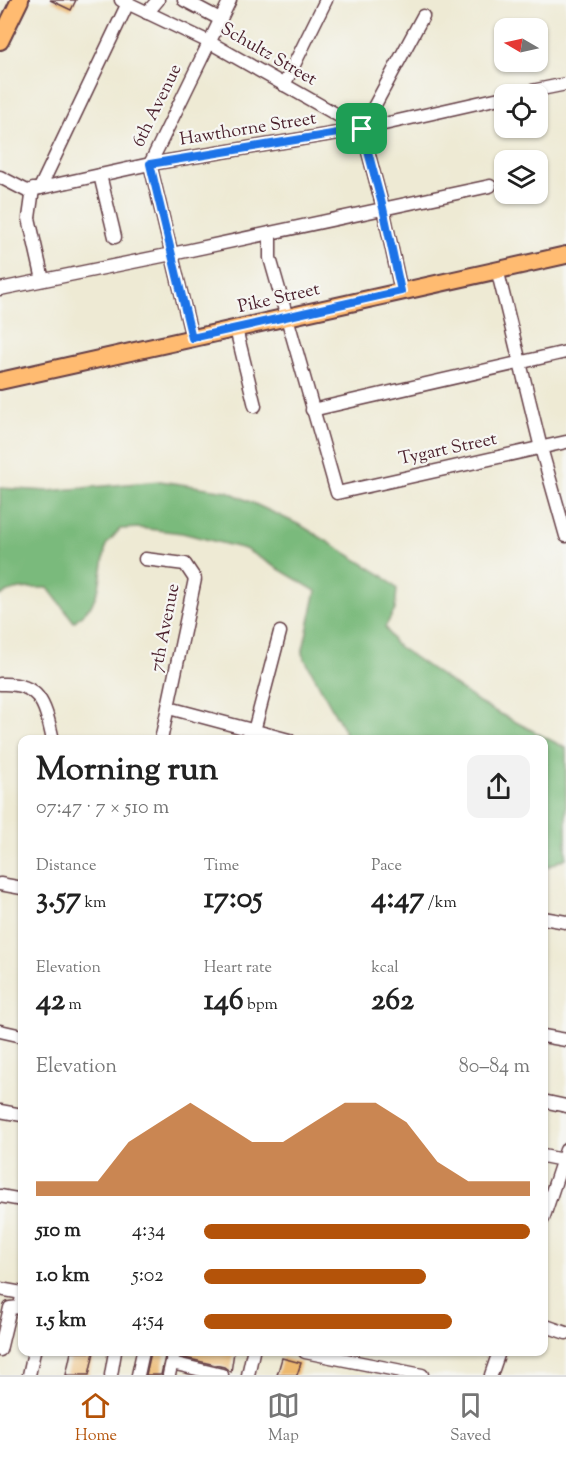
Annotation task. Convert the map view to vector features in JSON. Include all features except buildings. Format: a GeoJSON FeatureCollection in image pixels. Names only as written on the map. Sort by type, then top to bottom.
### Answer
{"type":"FeatureCollection","features":[{"type":"Feature","properties":{"kind":"main road"},"geometry":{"type":"LineString","coordinates":[[0,41],[20,0]]}},
{"type":"Feature","properties":{"kind":"main road","name":"Pike Street"},"geometry":{"type":"LineString","coordinates":[[0,381],[566,255]]}},
{"type":"Feature","properties":{"kind":"street"},"geometry":{"type":"LineString","coordinates":[[147,13],[158,0]]}},
{"type":"Feature","properties":{"kind":"street"},"geometry":{"type":"LineString","coordinates":[[184,0],[220,19]]}},
{"type":"Feature","properties":{"kind":"street","name":"6th Avenue"},"geometry":{"type":"LineString","coordinates":[[192,338],[150,164],[230,0]]}},
{"type":"Feature","properties":{"kind":"street"},"geometry":{"type":"LineString","coordinates":[[284,85],[326,0]]}},
{"type":"Feature","properties":{"kind":"street"},"geometry":{"type":"LineString","coordinates":[[43,280],[29,218],[36,189],[124,2]]}},
{"type":"Feature","properties":{"kind":"street","name":"Schultz Street"},"geometry":{"type":"LineString","coordinates":[[124,2],[209,42],[362,129]]}},
{"type":"Feature","properties":{"kind":"street"},"geometry":{"type":"LineString","coordinates":[[401,291],[383,208],[362,129],[423,16]]}},
{"type":"Feature","properties":{"kind":"street"},"geometry":{"type":"LineString","coordinates":[[548,88],[566,84]]}},
{"type":"Feature","properties":{"kind":"street","name":"Hawthorne Street"},"geometry":{"type":"LineString","coordinates":[[36,189],[150,164],[362,129],[494,100]]}},
{"type":"Feature","properties":{"kind":"street"},"geometry":{"type":"LineString","coordinates":[[100,175],[115,237]]}},
{"type":"Feature","properties":{"kind":"street"},"geometry":{"type":"LineString","coordinates":[[0,177],[27,191],[36,189]]}},
{"type":"Feature","properties":{"kind":"street"},"geometry":{"type":"LineString","coordinates":[[0,289],[490,186]]}},
{"type":"Feature","properties":{"kind":"street"},"geometry":{"type":"LineString","coordinates":[[270,233],[270,258],[312,410],[566,352]]}},
{"type":"Feature","properties":{"kind":"street"},"geometry":{"type":"LineString","coordinates":[[497,269],[541,448],[566,535]]}},
{"type":"Feature","properties":{"kind":"street"},"geometry":{"type":"LineString","coordinates":[[236,329],[255,406]]}},
{"type":"Feature","properties":{"kind":"street","name":"Tygart Street"},"geometry":{"type":"LineString","coordinates":[[312,410],[337,493],[566,442]]}},
{"type":"Feature","properties":{"kind":"street","name":"7th Avenue"},"geometry":{"type":"LineString","coordinates":[[145,559],[185,564],[195,579],[162,735]]}},
{"type":"Feature","properties":{"kind":"street"},"geometry":{"type":"LineString","coordinates":[[254,731],[280,632]]}},
{"type":"Feature","properties":{"kind":"street"},"geometry":{"type":"LineString","coordinates":[[0,684],[28,687],[45,704],[52,735]]}},
{"type":"Feature","properties":{"kind":"street"},"geometry":{"type":"LineString","coordinates":[[169,708],[270,735]]}},
{"type":"Feature","properties":{"kind":"street"},"geometry":{"type":"LineString","coordinates":[[0,884],[18,887]]}},
{"type":"Feature","properties":{"kind":"street"},"geometry":{"type":"LineString","coordinates":[[548,919],[566,922]]}},
{"type":"Feature","properties":{"kind":"street"},"geometry":{"type":"LineString","coordinates":[[0,1031],[18,1035]]}},
{"type":"Feature","properties":{"kind":"street"},"geometry":{"type":"LineString","coordinates":[[548,1037],[566,1041]]}},
{"type":"Feature","properties":{"kind":"street"},"geometry":{"type":"LineString","coordinates":[[548,1102],[566,1106]]}},
{"type":"Feature","properties":{"kind":"street"},"geometry":{"type":"LineString","coordinates":[[0,1111],[18,1114]]}},
{"type":"Feature","properties":{"kind":"street"},"geometry":{"type":"LineString","coordinates":[[548,1156],[564,1155],[548,1205]]}},
{"type":"Feature","properties":{"kind":"street"},"geometry":{"type":"LineString","coordinates":[[0,1196],[18,1199]]}},
{"type":"Feature","properties":{"kind":"street"},"geometry":{"type":"LineString","coordinates":[[0,1288],[18,1294]]}},
{"type":"Feature","properties":{"kind":"street"},"geometry":{"type":"LineString","coordinates":[[0,1350],[10,1308],[18,1307]]}},
{"type":"Feature","properties":{"kind":"street"},"geometry":{"type":"LineString","coordinates":[[548,1327],[566,1333]]}},
{"type":"Feature","properties":{"kind":"street"},"geometry":{"type":"LineString","coordinates":[[29,1375],[33,1356]]}},
{"type":"Feature","properties":{"kind":"street"},"geometry":{"type":"LineString","coordinates":[[111,1375],[114,1356]]}},
{"type":"Feature","properties":{"kind":"street"},"geometry":{"type":"LineString","coordinates":[[138,1375],[142,1356]]}},
{"type":"Feature","properties":{"kind":"street"},"geometry":{"type":"LineString","coordinates":[[248,1375],[253,1356]]}},
{"type":"Feature","properties":{"kind":"street"},"geometry":{"type":"LineString","coordinates":[[320,1356],[378,1371],[422,1375]]}},
{"type":"Feature","properties":{"kind":"street"},"geometry":{"type":"LineString","coordinates":[[491,1375],[498,1356]]}},
{"type":"Feature","properties":{"kind":"street"},"geometry":{"type":"LineString","coordinates":[[171,1363],[222,1375]]}},
{"type":"Feature","properties":{"kind":"green space"},"geometry":{"type":"Polygon","coordinates":[[[160,481],[227,491],[302,526],[382,575],[397,589],[395,610],[385,627],[395,644],[485,706],[541,735],[345,735],[344,730],[302,654],[316,591],[245,549],[182,533],[139,528],[120,529],[106,545],[99,588],[91,606],[74,622],[48,588],[17,590],[0,596],[0,488],[48,491],[160,481]]]}},
{"type":"Feature","properties":{"kind":"green space"},"geometry":{"type":"Polygon","coordinates":[[[548,739],[566,748],[566,858],[548,867],[548,739]]]}},
{"type":"Feature","properties":{"kind":"route"},"geometry":{"type":"LineString","coordinates":[[362,129],[383,208],[401,291],[192,338],[150,164],[362,129]]}}]}
